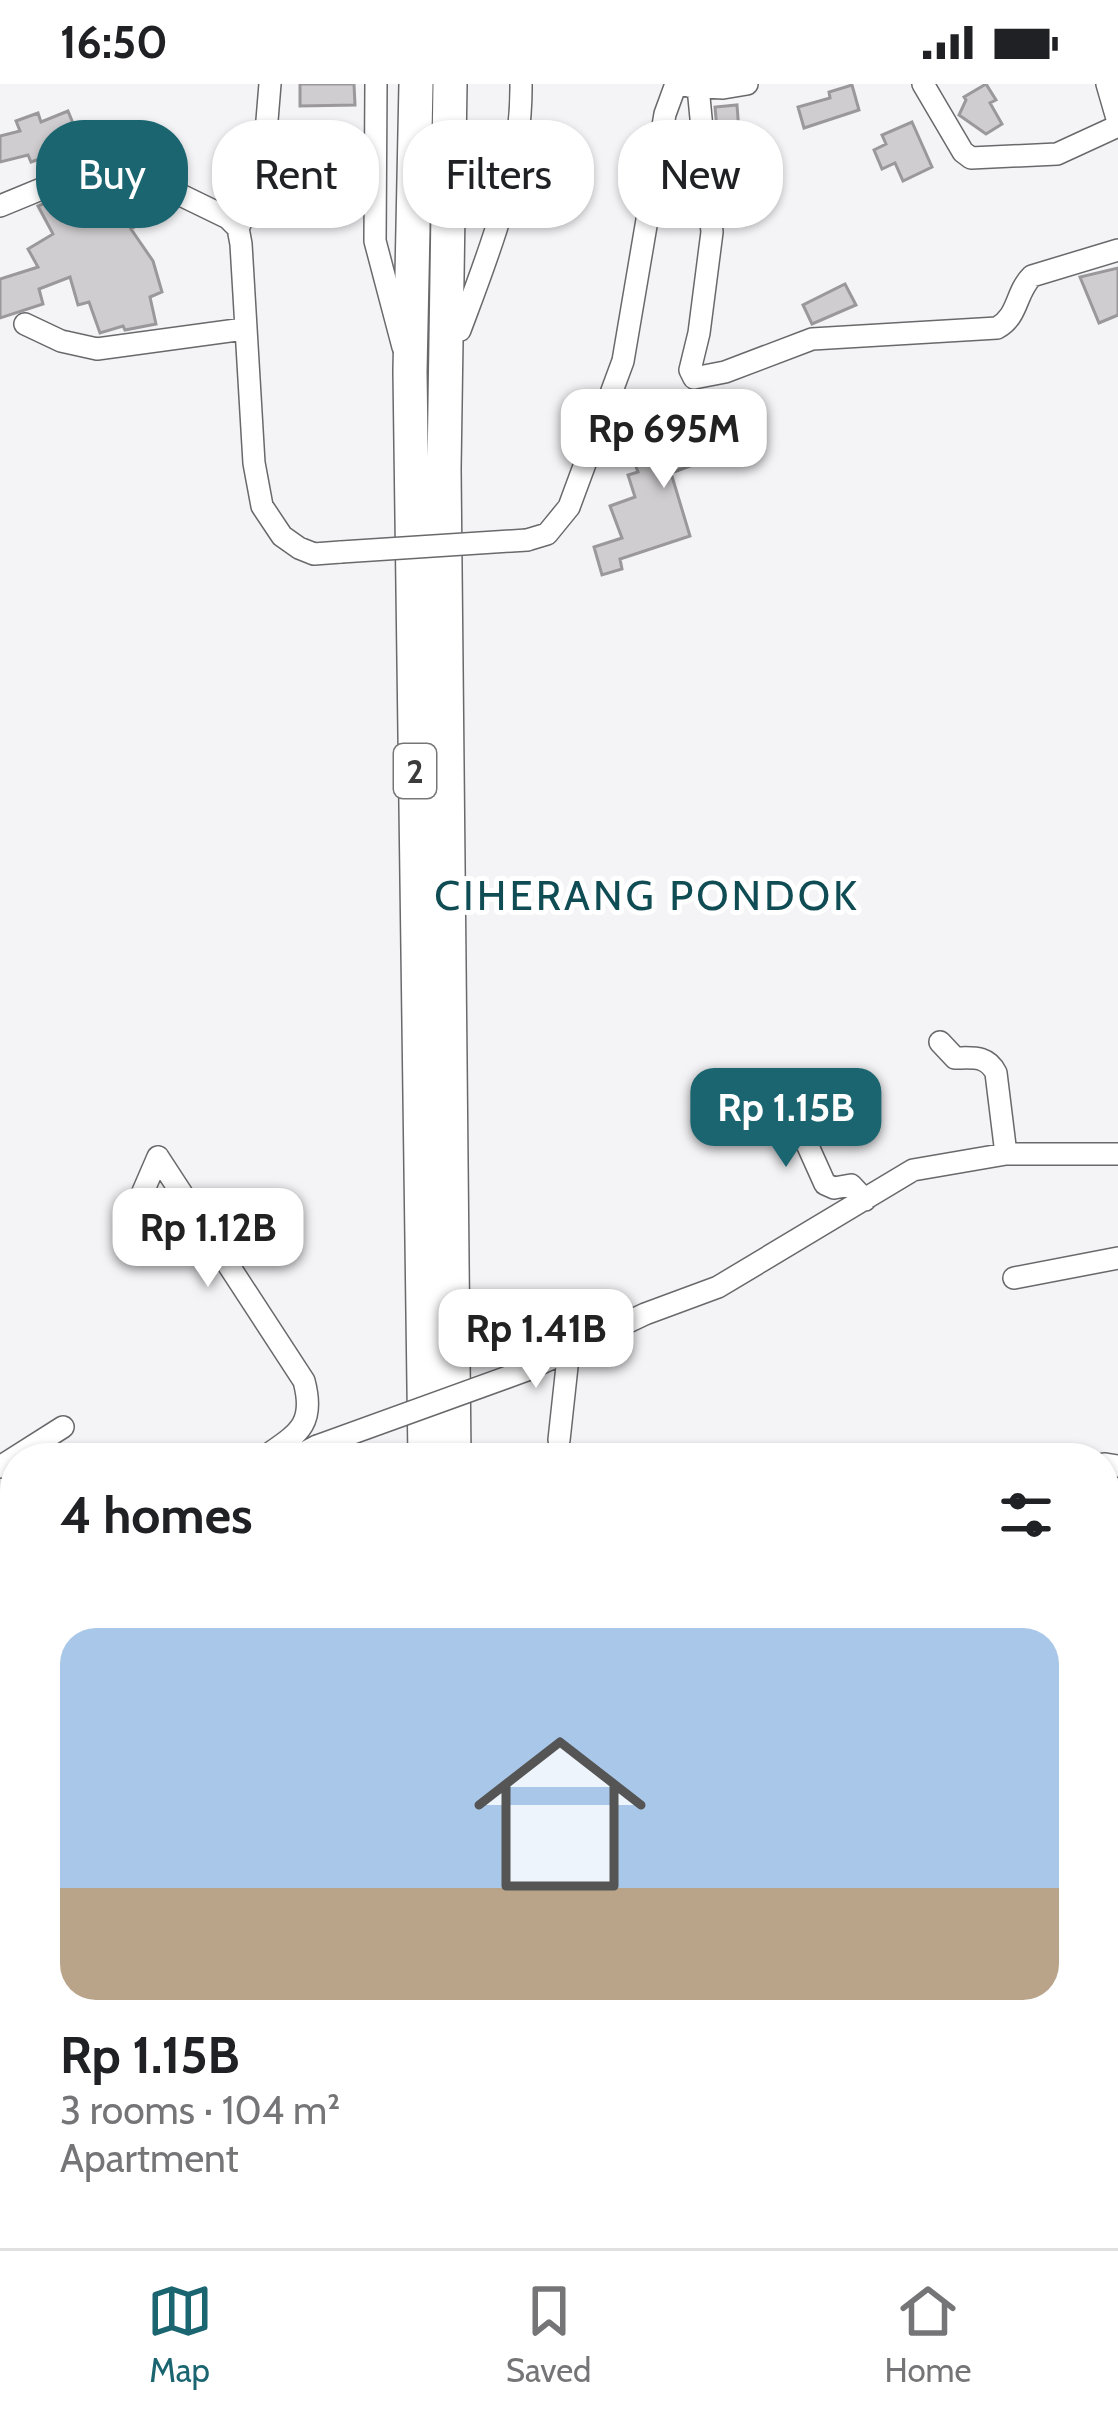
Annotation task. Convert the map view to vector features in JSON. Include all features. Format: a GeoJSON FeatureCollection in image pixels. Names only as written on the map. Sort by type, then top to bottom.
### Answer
{"type":"FeatureCollection","features":[{"type":"Feature","properties":{"kind":"highway","name":"2"},"geometry":{"type":"LineString","coordinates":[[416,84],[410,371],[425,1443]]}},
{"type":"Feature","properties":{"kind":"highway","name":"2"},"geometry":{"type":"LineString","coordinates":[[450,84],[444,492],[454,1443]]}},
{"type":"Feature","properties":{"kind":"street"},"geometry":{"type":"LineString","coordinates":[[268,120],[270,84]]}},
{"type":"Feature","properties":{"kind":"street"},"geometry":{"type":"LineString","coordinates":[[376,84],[375,241],[410,371]]}},
{"type":"Feature","properties":{"kind":"street"},"geometry":{"type":"LineString","coordinates":[[446,331],[460,330],[512,181],[521,84]]}},
{"type":"Feature","properties":{"kind":"street"},"geometry":{"type":"LineString","coordinates":[[683,87],[747,84]]}},
{"type":"Feature","properties":{"kind":"street"},"geometry":{"type":"LineString","coordinates":[[923,84],[971,158],[1058,154],[1118,124],[1107,84]]}},
{"type":"Feature","properties":{"kind":"street"},"geometry":{"type":"LineString","coordinates":[[238,228],[254,463],[262,506],[282,536],[314,554],[527,540],[547,534],[568,507],[622,361],[663,126],[683,87]]}},
{"type":"Feature","properties":{"kind":"street"},"geometry":{"type":"LineString","coordinates":[[683,87],[712,232],[690,370],[694,378],[826,337],[997,328],[1012,316],[1022,287],[1032,276],[1118,250]]}},
{"type":"Feature","properties":{"kind":"street"},"geometry":{"type":"LineString","coordinates":[[2,200],[68,178],[123,167],[212,210]]}},
{"type":"Feature","properties":{"kind":"street"},"geometry":{"type":"LineString","coordinates":[[25,324],[61,341],[97,350],[244,329]]}},
{"type":"Feature","properties":{"kind":"street"},"geometry":{"type":"LineString","coordinates":[[940,1042],[955,1058],[983,1058],[991,1064],[1006,1154]]}},
{"type":"Feature","properties":{"kind":"street"},"geometry":{"type":"LineString","coordinates":[[780,1084],[825,1184],[832,1188],[851,1185],[866,1200]]}},
{"type":"Feature","properties":{"kind":"street"},"geometry":{"type":"LineString","coordinates":[[325,1443],[527,1370],[645,1313],[718,1287],[913,1170],[1006,1154],[1118,1154]]}},
{"type":"Feature","properties":{"kind":"street"},"geometry":{"type":"LineString","coordinates":[[126,1232],[158,1157],[304,1381],[309,1416],[282,1443]]}},
{"type":"Feature","properties":{"kind":"street"},"geometry":{"type":"LineString","coordinates":[[1014,1278],[1118,1258]]}},
{"type":"Feature","properties":{"kind":"street"},"geometry":{"type":"LineString","coordinates":[[559,1440],[569,1348]]}},
{"type":"Feature","properties":{"kind":"street"},"geometry":{"type":"LineString","coordinates":[[38,1443],[63,1427]]}},
{"type":"Feature","properties":{"kind":"building"},"geometry":{"type":"Polygon","coordinates":[[[300,84],[354,84],[355,105],[300,106],[300,84]]]}},
{"type":"Feature","properties":{"kind":"building"},"geometry":{"type":"Polygon","coordinates":[[[986,84],[1002,124],[986,134],[959,115],[964,97],[986,84]]]}},
{"type":"Feature","properties":{"kind":"building"},"geometry":{"type":"Polygon","coordinates":[[[852,85],[859,110],[804,128],[798,107],[830,98],[829,92],[852,85]]]}},
{"type":"Feature","properties":{"kind":"building"},"geometry":{"type":"Polygon","coordinates":[[[737,105],[738,120],[716,120],[715,107],[737,105]]]}},
{"type":"Feature","properties":{"kind":"building"},"geometry":{"type":"Polygon","coordinates":[[[68,111],[72,120],[46,120],[68,111]]]}},
{"type":"Feature","properties":{"kind":"building"},"geometry":{"type":"Polygon","coordinates":[[[38,113],[36,160],[31,162],[28,155],[0,162],[0,136],[20,131],[16,121],[38,113]]]}},
{"type":"Feature","properties":{"kind":"building"},"geometry":{"type":"Polygon","coordinates":[[[912,122],[932,167],[903,181],[895,163],[882,169],[874,150],[886,144],[882,135],[912,122]]]}},
{"type":"Feature","properties":{"kind":"building"},"geometry":{"type":"Polygon","coordinates":[[[50,228],[133,228],[153,261],[162,292],[150,297],[156,324],[100,333],[89,302],[78,305],[70,277],[39,289],[43,304],[0,318],[0,279],[38,267],[28,249],[53,234],[50,228]]]}},
{"type":"Feature","properties":{"kind":"building"},"geometry":{"type":"Polygon","coordinates":[[[1118,268],[1118,315],[1099,323],[1080,277],[1118,268]]]}},
{"type":"Feature","properties":{"kind":"building"},"geometry":{"type":"Polygon","coordinates":[[[845,284],[856,305],[812,324],[803,305],[845,284]]]}},
{"type":"Feature","properties":{"kind":"building"},"geometry":{"type":"Polygon","coordinates":[[[722,402],[742,447],[671,473],[690,536],[620,559],[622,569],[602,575],[594,547],[622,538],[610,506],[635,497],[628,475],[638,472],[635,464],[653,458],[650,450],[703,431],[696,412],[722,402]]]}},
{"type":"Feature","properties":{"kind":"district","name":"CIHERANG PONDOK"},"geometry":{"type":"Point","coordinates":[647,895]}}]}
